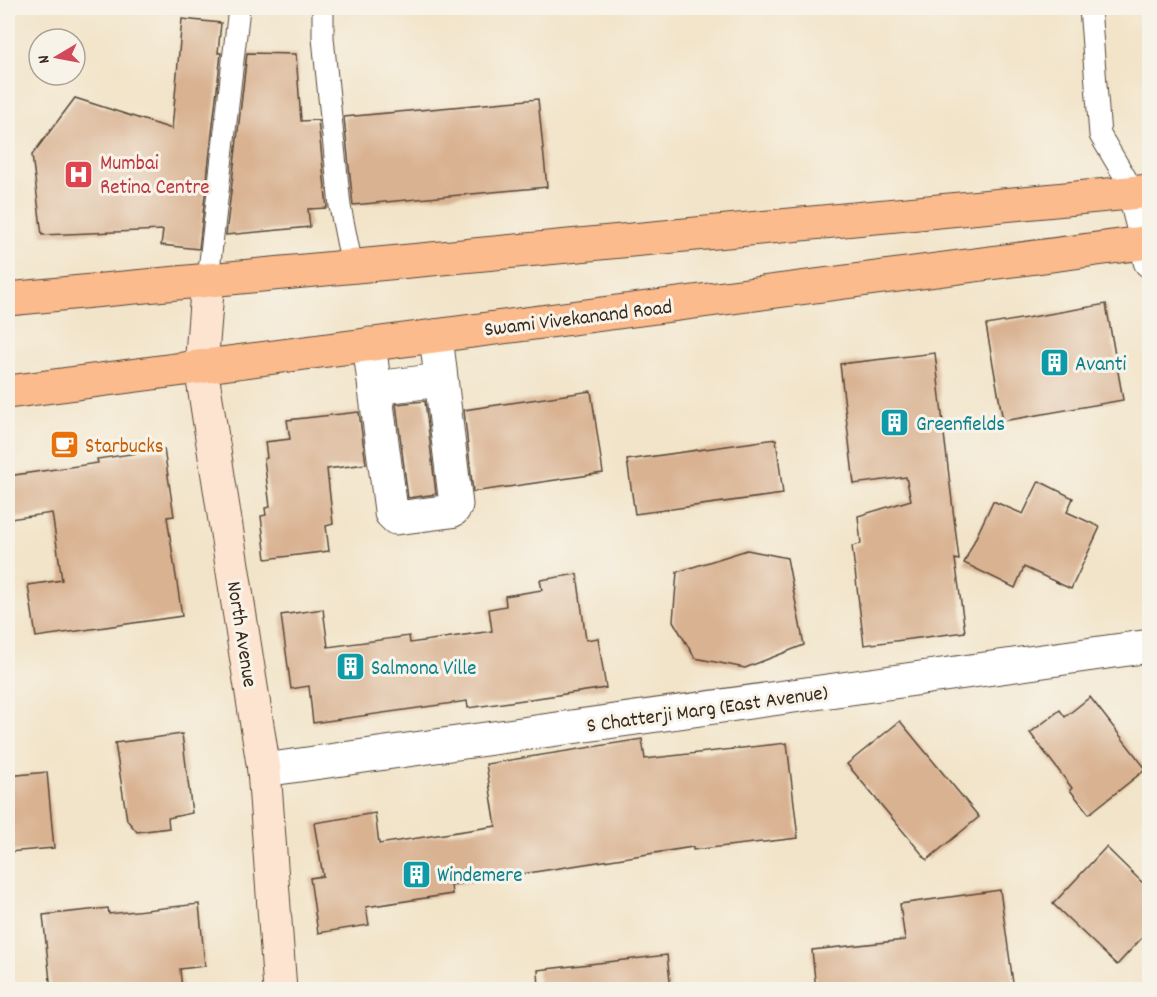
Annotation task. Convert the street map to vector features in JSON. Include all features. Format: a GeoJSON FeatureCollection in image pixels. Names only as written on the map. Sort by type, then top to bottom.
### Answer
{"type":"FeatureCollection","features":[{"type":"Feature","properties":{"kind":"main road"},"geometry":{"type":"LineString","coordinates":[[8,299],[1142,191]]}},
{"type":"Feature","properties":{"kind":"main road","name":"Swami Vivekanand Road"},"geometry":{"type":"LineString","coordinates":[[8,393],[369,344],[1149,249]]}},
{"type":"Feature","properties":{"kind":"street"},"geometry":{"type":"LineString","coordinates":[[1142,191],[1149,249]]}},
{"type":"Feature","properties":{"kind":"street","name":"North Avenue"},"geometry":{"type":"LineString","coordinates":[[208,279],[201,367],[264,770],[280,990]]}},
{"type":"Feature","properties":{"kind":"street"},"geometry":{"type":"LineString","coordinates":[[369,344],[390,510],[396,518],[450,511],[456,505],[436,336]]}},
{"type":"Feature","properties":{"kind":"street"},"geometry":{"type":"LineString","coordinates":[[375,388],[441,380]]}},
{"type":"Feature","properties":{"kind":"street","name":"S Chatterji Marg (East Avenue)"},"geometry":{"type":"LineString","coordinates":[[264,770],[1149,646]]}},
{"type":"Feature","properties":{"kind":"lane"},"geometry":{"type":"LineString","coordinates":[[208,279],[239,8]]}},
{"type":"Feature","properties":{"kind":"lane"},"geometry":{"type":"LineString","coordinates":[[323,8],[322,38],[340,206],[352,266]]}},
{"type":"Feature","properties":{"kind":"lane"},"geometry":{"type":"LineString","coordinates":[[1090,8],[1100,135],[1142,191]]}},
{"type":"Feature","properties":{"kind":"building"},"geometry":{"type":"Polygon","coordinates":[[[182,19],[221,23],[218,53],[221,53],[199,249],[161,245],[163,230],[42,235],[32,155],[75,98],[172,129],[182,19]]]}},
{"type":"Feature","properties":{"kind":"building"},"geometry":{"type":"Polygon","coordinates":[[[247,53],[296,54],[301,121],[318,120],[327,208],[308,209],[310,227],[226,235],[247,53]]]}},
{"type":"Feature","properties":{"kind":"building"},"geometry":{"type":"Polygon","coordinates":[[[538,99],[547,187],[353,205],[344,117],[538,99]]]}},
{"type":"Feature","properties":{"kind":"building","name":"Avanti"},"geometry":{"type":"Polygon","coordinates":[[[1106,304],[1123,400],[1003,421],[986,325],[1106,304]]]}},
{"type":"Feature","properties":{"kind":"building"},"geometry":{"type":"Polygon","coordinates":[[[935,353],[944,432],[940,432],[944,434],[959,560],[955,559],[965,632],[864,645],[852,546],[861,544],[858,516],[911,500],[906,477],[854,484],[840,364],[935,353]]]}},
{"type":"Feature","properties":{"kind":"building"},"geometry":{"type":"Polygon","coordinates":[[[591,391],[603,473],[473,492],[464,410],[591,391]]]}},
{"type":"Feature","properties":{"kind":"building"},"geometry":{"type":"Polygon","coordinates":[[[425,401],[436,494],[408,498],[396,404],[425,401]]]}},
{"type":"Feature","properties":{"kind":"building"},"geometry":{"type":"Polygon","coordinates":[[[359,412],[366,464],[327,469],[333,524],[326,526],[329,551],[266,559],[261,516],[266,515],[265,508],[270,507],[264,459],[267,458],[265,442],[290,439],[287,420],[359,412]]]}},
{"type":"Feature","properties":{"kind":"building"},"geometry":{"type":"Polygon","coordinates":[[[776,439],[783,494],[635,514],[627,460],[776,439]]]}},
{"type":"Feature","properties":{"kind":"building"},"geometry":{"type":"Polygon","coordinates":[[[164,449],[174,516],[167,517],[182,616],[36,637],[28,585],[62,580],[52,513],[10,519],[8,476],[98,463],[97,459],[164,449]]]}},
{"type":"Feature","properties":{"kind":"building"},"geometry":{"type":"Polygon","coordinates":[[[1039,481],[1073,498],[1067,512],[1100,527],[1071,589],[1024,567],[1015,588],[964,563],[993,501],[1023,514],[1039,481]]]}},
{"type":"Feature","properties":{"kind":"building"},"geometry":{"type":"Polygon","coordinates":[[[747,550],[787,558],[804,645],[745,668],[695,658],[673,621],[677,572],[747,550]]]}},
{"type":"Feature","properties":{"kind":"building"},"geometry":{"type":"Polygon","coordinates":[[[577,574],[586,640],[598,638],[606,688],[468,708],[467,701],[313,723],[309,686],[291,689],[281,615],[323,609],[328,647],[409,636],[410,643],[492,631],[489,609],[506,606],[505,596],[542,590],[540,580],[577,574]]]}},
{"type":"Feature","properties":{"kind":"building"},"geometry":{"type":"Polygon","coordinates":[[[1090,697],[1146,769],[1089,814],[1030,733],[1060,710],[1065,717],[1090,697]]]}},
{"type":"Feature","properties":{"kind":"building"},"geometry":{"type":"Polygon","coordinates":[[[900,721],[979,817],[927,860],[847,764],[900,721]]]}},
{"type":"Feature","properties":{"kind":"building"},"geometry":{"type":"Polygon","coordinates":[[[182,734],[192,813],[168,818],[169,828],[137,832],[127,820],[115,743],[182,734]]]}},
{"type":"Feature","properties":{"kind":"building"},"geometry":{"type":"Polygon","coordinates":[[[642,739],[645,759],[787,743],[798,838],[693,850],[693,847],[451,885],[452,894],[366,907],[369,925],[318,933],[310,878],[323,876],[314,823],[375,813],[379,844],[496,826],[486,764],[642,739]]]}},
{"type":"Feature","properties":{"kind":"building"},"geometry":{"type":"Polygon","coordinates":[[[47,772],[54,848],[8,852],[8,776],[47,772]]]}},
{"type":"Feature","properties":{"kind":"building"},"geometry":{"type":"Polygon","coordinates":[[[1106,847],[1149,889],[1149,930],[1117,965],[1053,904],[1106,847]]]}},
{"type":"Feature","properties":{"kind":"building"},"geometry":{"type":"Polygon","coordinates":[[[1000,890],[1014,990],[816,990],[812,950],[905,940],[900,904],[1000,890]]]}},
{"type":"Feature","properties":{"kind":"building"},"geometry":{"type":"Polygon","coordinates":[[[199,904],[205,966],[180,969],[182,990],[51,990],[43,915],[108,908],[109,914],[199,904]]]}},
{"type":"Feature","properties":{"kind":"building"},"geometry":{"type":"Polygon","coordinates":[[[667,955],[671,990],[539,990],[538,970],[667,955]]]}},
{"type":"Feature","properties":{"kind":"place","name":"Mumbai Retina Centre"},"geometry":{"type":"Point","coordinates":[79,174]}},
{"type":"Feature","properties":{"kind":"place","name":"Avanti"},"geometry":{"type":"Point","coordinates":[1054,363]}},
{"type":"Feature","properties":{"kind":"place","name":"Greenfields"},"geometry":{"type":"Point","coordinates":[895,423]}},
{"type":"Feature","properties":{"kind":"place","name":"Starbucks"},"geometry":{"type":"Point","coordinates":[64,445]}},
{"type":"Feature","properties":{"kind":"place","name":"Salmona Ville"},"geometry":{"type":"Point","coordinates":[350,667]}},
{"type":"Feature","properties":{"kind":"place","name":"Windemere"},"geometry":{"type":"Point","coordinates":[416,874]}}]}
